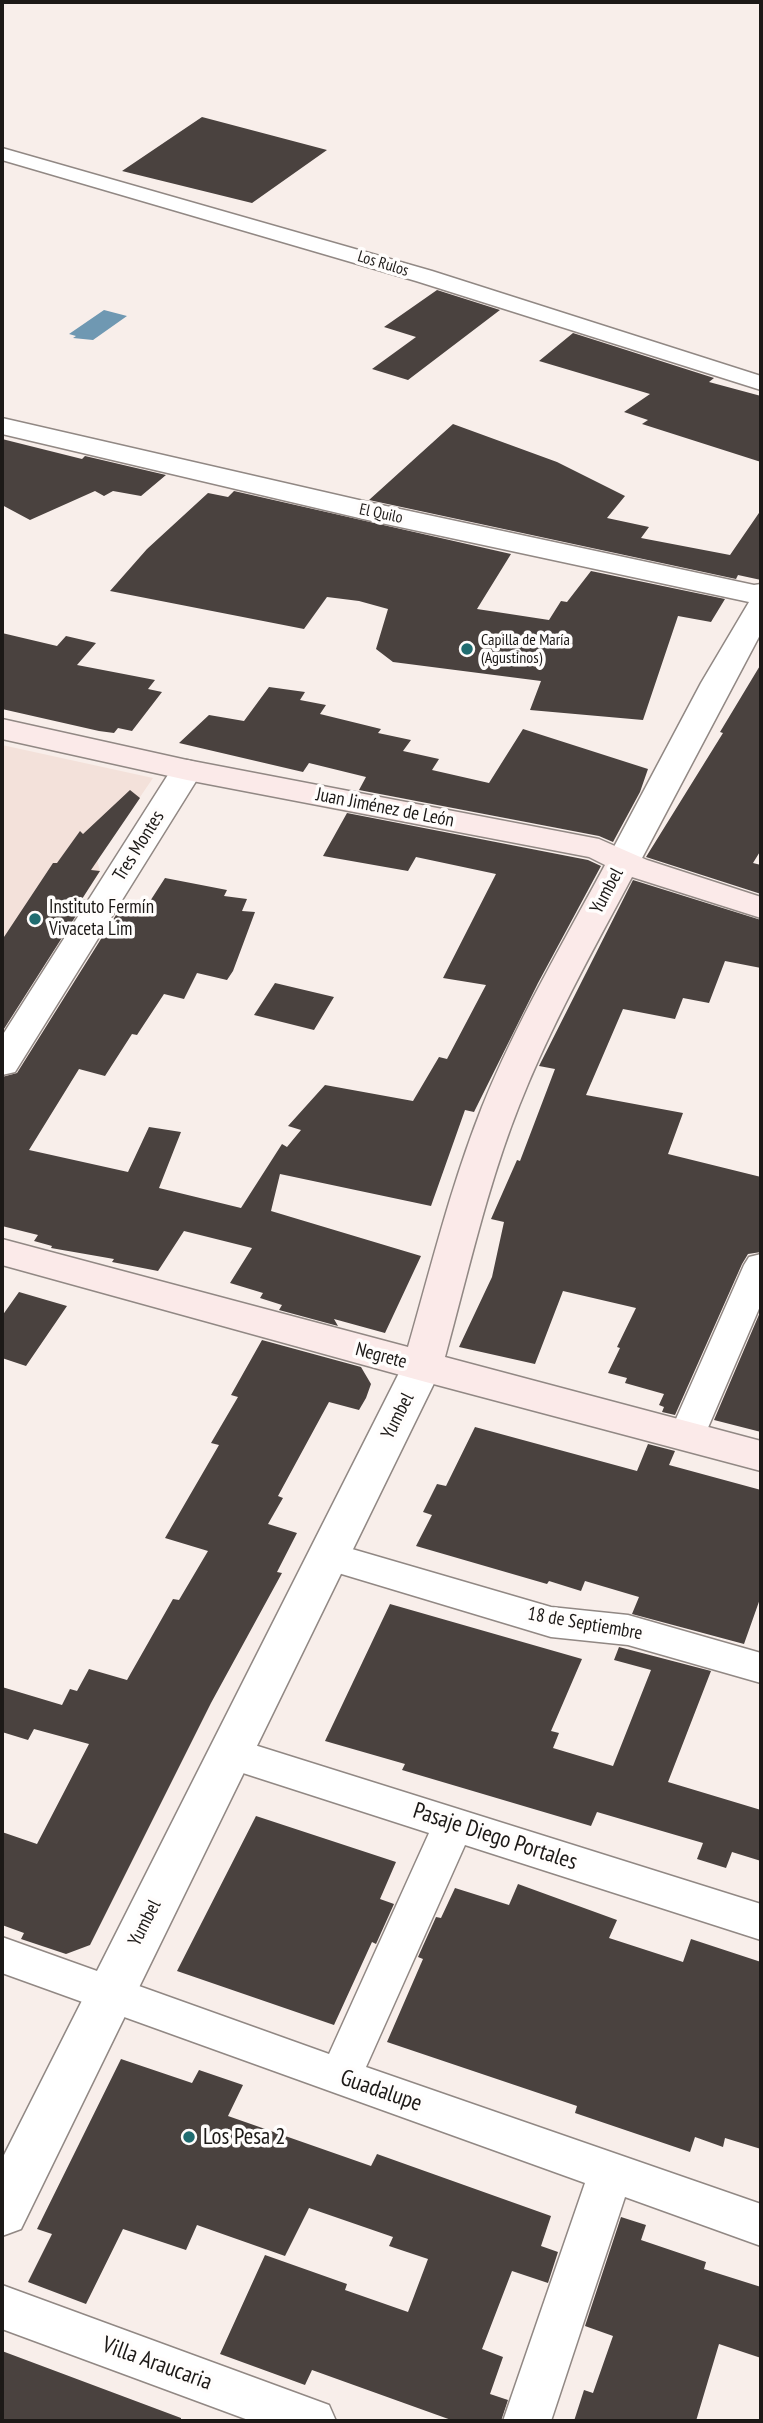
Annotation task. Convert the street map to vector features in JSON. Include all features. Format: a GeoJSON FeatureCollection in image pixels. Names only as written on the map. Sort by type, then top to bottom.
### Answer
{"type":"FeatureCollection","features":[{"type":"Feature","properties":{"kind":"main road","name":"Juan Jiménez de León"},"geometry":{"type":"LineString","coordinates":[[2,729],[187,770],[599,849],[671,880],[761,908]]}},
{"type":"Feature","properties":{"kind":"main road","name":"Yumbel"},"geometry":{"type":"LineString","coordinates":[[422,1367],[484,1152],[501,1105],[566,969],[624,860]]}},
{"type":"Feature","properties":{"kind":"main road","name":"Negrete"},"geometry":{"type":"LineString","coordinates":[[2,1252],[761,1456]]}},
{"type":"Feature","properties":{"kind":"street","name":"Los Rulos"},"geometry":{"type":"LineString","coordinates":[[2,154],[424,276],[761,383]]}},
{"type":"Feature","properties":{"kind":"street","name":"El Quilo"},"geometry":{"type":"LineString","coordinates":[[2,426],[372,512],[761,593]]}},
{"type":"Feature","properties":{"kind":"street","name":"Yumbel"},"geometry":{"type":"LineString","coordinates":[[624,860],[717,683],[761,607]]}},
{"type":"Feature","properties":{"kind":"street","name":"Tres Montes"},"geometry":{"type":"LineString","coordinates":[[2,1064],[187,770]]}},
{"type":"Feature","properties":{"kind":"street"},"geometry":{"type":"LineString","coordinates":[[687,1437],[761,1265]]}},
{"type":"Feature","properties":{"kind":"street","name":"Yumbel"},"geometry":{"type":"LineString","coordinates":[[2,2212],[422,1367]]}},
{"type":"Feature","properties":{"kind":"street","name":"18 de Septiembre"},"geometry":{"type":"LineString","coordinates":[[328,1556],[551,1622],[628,1630],[761,1668]]}},
{"type":"Feature","properties":{"kind":"street","name":"Pasaje Diego Portales"},"geometry":{"type":"LineString","coordinates":[[229,1753],[761,1922]]}},
{"type":"Feature","properties":{"kind":"street"},"geometry":{"type":"LineString","coordinates":[[340,2077],[454,1824]]}},
{"type":"Feature","properties":{"kind":"street","name":"Guadalupe"},"geometry":{"type":"LineString","coordinates":[[2,1955],[109,1996],[761,2225]]}},
{"type":"Feature","properties":{"kind":"street"},"geometry":{"type":"LineString","coordinates":[[527,2421],[611,2172]]}},
{"type":"Feature","properties":{"kind":"street","name":"Villa Araucaria"},"geometry":{"type":"LineString","coordinates":[[2,2306],[312,2421]]}},
{"type":"Feature","properties":{"kind":"shaded area","name":"Instituto Fermín Vivaceta Lim"},"geometry":{"type":"Polygon","coordinates":[[[2,745],[153,778],[97,860],[100,871],[24,977],[2,1013],[2,745]]]}},
{"type":"Feature","properties":{"kind":"water"},"geometry":{"type":"Polygon","coordinates":[[[104,310],[127,316],[93,340],[73,338],[76,336],[69,334],[104,310]]]}},
{"type":"Feature","properties":{"kind":"building"},"geometry":{"type":"Polygon","coordinates":[[[202,117],[327,150],[252,203],[122,171],[202,117]]]}},
{"type":"Feature","properties":{"kind":"building"},"geometry":{"type":"Polygon","coordinates":[[[437,290],[500,310],[408,380],[372,369],[416,337],[384,327],[437,290]]]}},
{"type":"Feature","properties":{"kind":"building"},"geometry":{"type":"Polygon","coordinates":[[[573,333],[714,378],[709,382],[761,396],[761,462],[642,424],[648,420],[624,412],[650,394],[539,361],[573,333]]]}},
{"type":"Feature","properties":{"kind":"building"},"geometry":{"type":"Polygon","coordinates":[[[453,424],[557,462],[625,496],[607,518],[649,527],[641,538],[730,555],[761,510],[761,580],[738,575],[736,579],[369,500],[453,424]]]}},
{"type":"Feature","properties":{"kind":"building"},"geometry":{"type":"Polygon","coordinates":[[[2,439],[82,459],[85,456],[166,475],[141,496],[113,491],[104,496],[95,491],[30,520],[2,505],[2,439]]]}},
{"type":"Feature","properties":{"kind":"building"},"geometry":{"type":"Polygon","coordinates":[[[234,491],[511,554],[477,609],[549,620],[561,601],[567,602],[591,571],[725,599],[711,622],[678,616],[643,720],[530,710],[541,681],[393,662],[376,649],[388,609],[359,601],[327,597],[304,629],[110,591],[147,549],[208,493],[228,497],[234,491]]]}},
{"type":"Feature","properties":{"kind":"building"},"geometry":{"type":"Polygon","coordinates":[[[2,633],[57,646],[66,636],[96,643],[77,665],[155,680],[148,689],[162,692],[132,731],[118,728],[114,733],[2,709],[2,633]]]}},
{"type":"Feature","properties":{"kind":"building"},"geometry":{"type":"Polygon","coordinates":[[[761,664],[761,850],[753,863],[761,865],[761,894],[646,857],[723,733],[720,732],[761,664]]]}},
{"type":"Feature","properties":{"kind":"building"},"geometry":{"type":"Polygon","coordinates":[[[269,687],[305,692],[300,700],[326,705],[320,714],[381,729],[378,733],[411,740],[403,751],[439,759],[432,770],[489,783],[523,729],[648,769],[640,792],[613,842],[599,836],[359,790],[366,777],[309,763],[303,772],[179,743],[209,715],[244,721],[269,687]]]}},
{"type":"Feature","properties":{"kind":"building"},"geometry":{"type":"Polygon","coordinates":[[[130,790],[140,798],[91,870],[100,871],[82,899],[86,900],[2,1032],[2,940],[53,863],[57,863],[80,831],[83,834],[130,790]]]}},
{"type":"Feature","properties":{"kind":"building"},"geometry":{"type":"Polygon","coordinates":[[[347,813],[588,860],[601,866],[538,983],[474,1112],[465,1110],[431,1206],[280,1174],[271,1211],[421,1256],[385,1333],[334,1319],[338,1326],[279,1310],[282,1305],[260,1298],[263,1293],[230,1283],[252,1248],[184,1231],[158,1271],[112,1262],[114,1259],[51,1248],[52,1246],[34,1241],[38,1235],[2,1226],[2,1077],[17,1073],[121,907],[143,912],[165,878],[227,890],[224,896],[247,899],[242,911],[255,912],[233,971],[227,980],[197,973],[184,999],[164,994],[137,1035],[132,1034],[105,1076],[79,1069],[29,1150],[128,1172],[149,1127],[181,1132],[159,1188],[241,1208],[282,1144],[287,1147],[301,1130],[288,1126],[325,1085],[413,1101],[439,1057],[447,1059],[486,985],[443,978],[496,874],[416,857],[408,871],[323,856],[347,813]]]}},
{"type":"Feature","properties":{"kind":"building"},"geometry":{"type":"Polygon","coordinates":[[[633,880],[761,920],[761,968],[725,961],[709,1003],[683,998],[675,1019],[623,1009],[586,1095],[683,1113],[668,1154],[761,1177],[761,1252],[748,1254],[742,1264],[675,1415],[662,1412],[664,1407],[659,1405],[664,1394],[625,1383],[627,1378],[608,1373],[636,1308],[563,1291],[535,1364],[459,1347],[492,1277],[504,1222],[491,1219],[517,1160],[520,1161],[555,1069],[539,1066],[633,880]]]}},
{"type":"Feature","properties":{"kind":"building"},"geometry":{"type":"Polygon","coordinates":[[[275,983],[334,997],[314,1030],[254,1015],[275,983]]]}},
{"type":"Feature","properties":{"kind":"building"},"geometry":{"type":"Polygon","coordinates":[[[19,1292],[67,1306],[26,1366],[2,1358],[2,1316],[19,1292]]]}},
{"type":"Feature","properties":{"kind":"building"},"geometry":{"type":"Polygon","coordinates":[[[761,1310],[761,1432],[714,1420],[761,1310]]]}},
{"type":"Feature","properties":{"kind":"building"},"geometry":{"type":"Polygon","coordinates":[[[262,1340],[361,1367],[371,1384],[366,1398],[359,1410],[329,1402],[278,1496],[283,1498],[268,1524],[297,1533],[277,1572],[282,1573],[211,1703],[90,1945],[66,1954],[21,1939],[24,1933],[2,1925],[2,1832],[37,1844],[89,1744],[34,1729],[28,1740],[2,1732],[2,1687],[62,1705],[70,1689],[77,1691],[89,1669],[127,1680],[173,1599],[179,1600],[208,1551],[165,1538],[219,1445],[211,1443],[238,1397],[231,1395],[262,1340]]]}},
{"type":"Feature","properties":{"kind":"building"},"geometry":{"type":"Polygon","coordinates":[[[475,1427],[637,1471],[648,1444],[675,1451],[669,1465],[761,1490],[761,1596],[744,1644],[632,1614],[639,1597],[585,1581],[581,1591],[549,1581],[547,1584],[416,1546],[432,1515],[423,1512],[437,1484],[446,1486],[475,1427]]]}},
{"type":"Feature","properties":{"kind":"building"},"geometry":{"type":"Polygon","coordinates":[[[390,1604],[582,1659],[551,1731],[559,1733],[553,1748],[613,1766],[651,1670],[614,1660],[619,1647],[711,1671],[668,1782],[761,1810],[761,1861],[732,1852],[726,1868],[697,1859],[703,1843],[597,1812],[591,1826],[402,1770],[405,1764],[325,1741],[390,1604]]]}},
{"type":"Feature","properties":{"kind":"building"},"geometry":{"type":"Polygon","coordinates":[[[256,1816],[396,1862],[380,1899],[394,1904],[376,1944],[372,1942],[334,2025],[177,1971],[256,1816]]]}},
{"type":"Feature","properties":{"kind":"building"},"geometry":{"type":"Polygon","coordinates":[[[518,1884],[617,1920],[609,1938],[683,1962],[691,1939],[761,1962],[761,2149],[725,2138],[723,2147],[695,2137],[690,2152],[575,2113],[577,2106],[387,2042],[423,1959],[418,1957],[436,1917],[441,1918],[455,1888],[509,1905],[518,1884]]]}},
{"type":"Feature","properties":{"kind":"building"},"geometry":{"type":"Polygon","coordinates":[[[121,2059],[192,2083],[199,2070],[243,2085],[228,2116],[371,2166],[377,2154],[551,2216],[541,2246],[558,2252],[548,2283],[512,2271],[482,2349],[503,2357],[490,2394],[508,2400],[501,2421],[454,2421],[312,2370],[305,2385],[220,2354],[265,2255],[347,2284],[345,2290],[408,2312],[428,2259],[389,2246],[393,2237],[309,2208],[285,2256],[197,2225],[186,2250],[123,2229],[86,2304],[28,2282],[52,2234],[37,2229],[121,2059]]]}},
{"type":"Feature","properties":{"kind":"building"},"geometry":{"type":"Polygon","coordinates":[[[621,2217],[646,2225],[641,2240],[706,2262],[704,2269],[761,2287],[761,2358],[719,2344],[696,2421],[574,2421],[584,2390],[593,2393],[613,2336],[585,2326],[621,2217]]]}},
{"type":"Feature","properties":{"kind":"building"},"geometry":{"type":"Polygon","coordinates":[[[2,2351],[181,2418],[181,2421],[2,2421],[2,2351]]]}},
{"type":"Feature","properties":{"kind":"place","name":"Capilla de María (Agustinos)"},"geometry":{"type":"Point","coordinates":[467,649]}},
{"type":"Feature","properties":{"kind":"place","name":"Instituto Fermín Vivaceta Lim"},"geometry":{"type":"Point","coordinates":[35,919]}},
{"type":"Feature","properties":{"kind":"place","name":"Los Pesa 2"},"geometry":{"type":"Point","coordinates":[189,2137]}}]}
